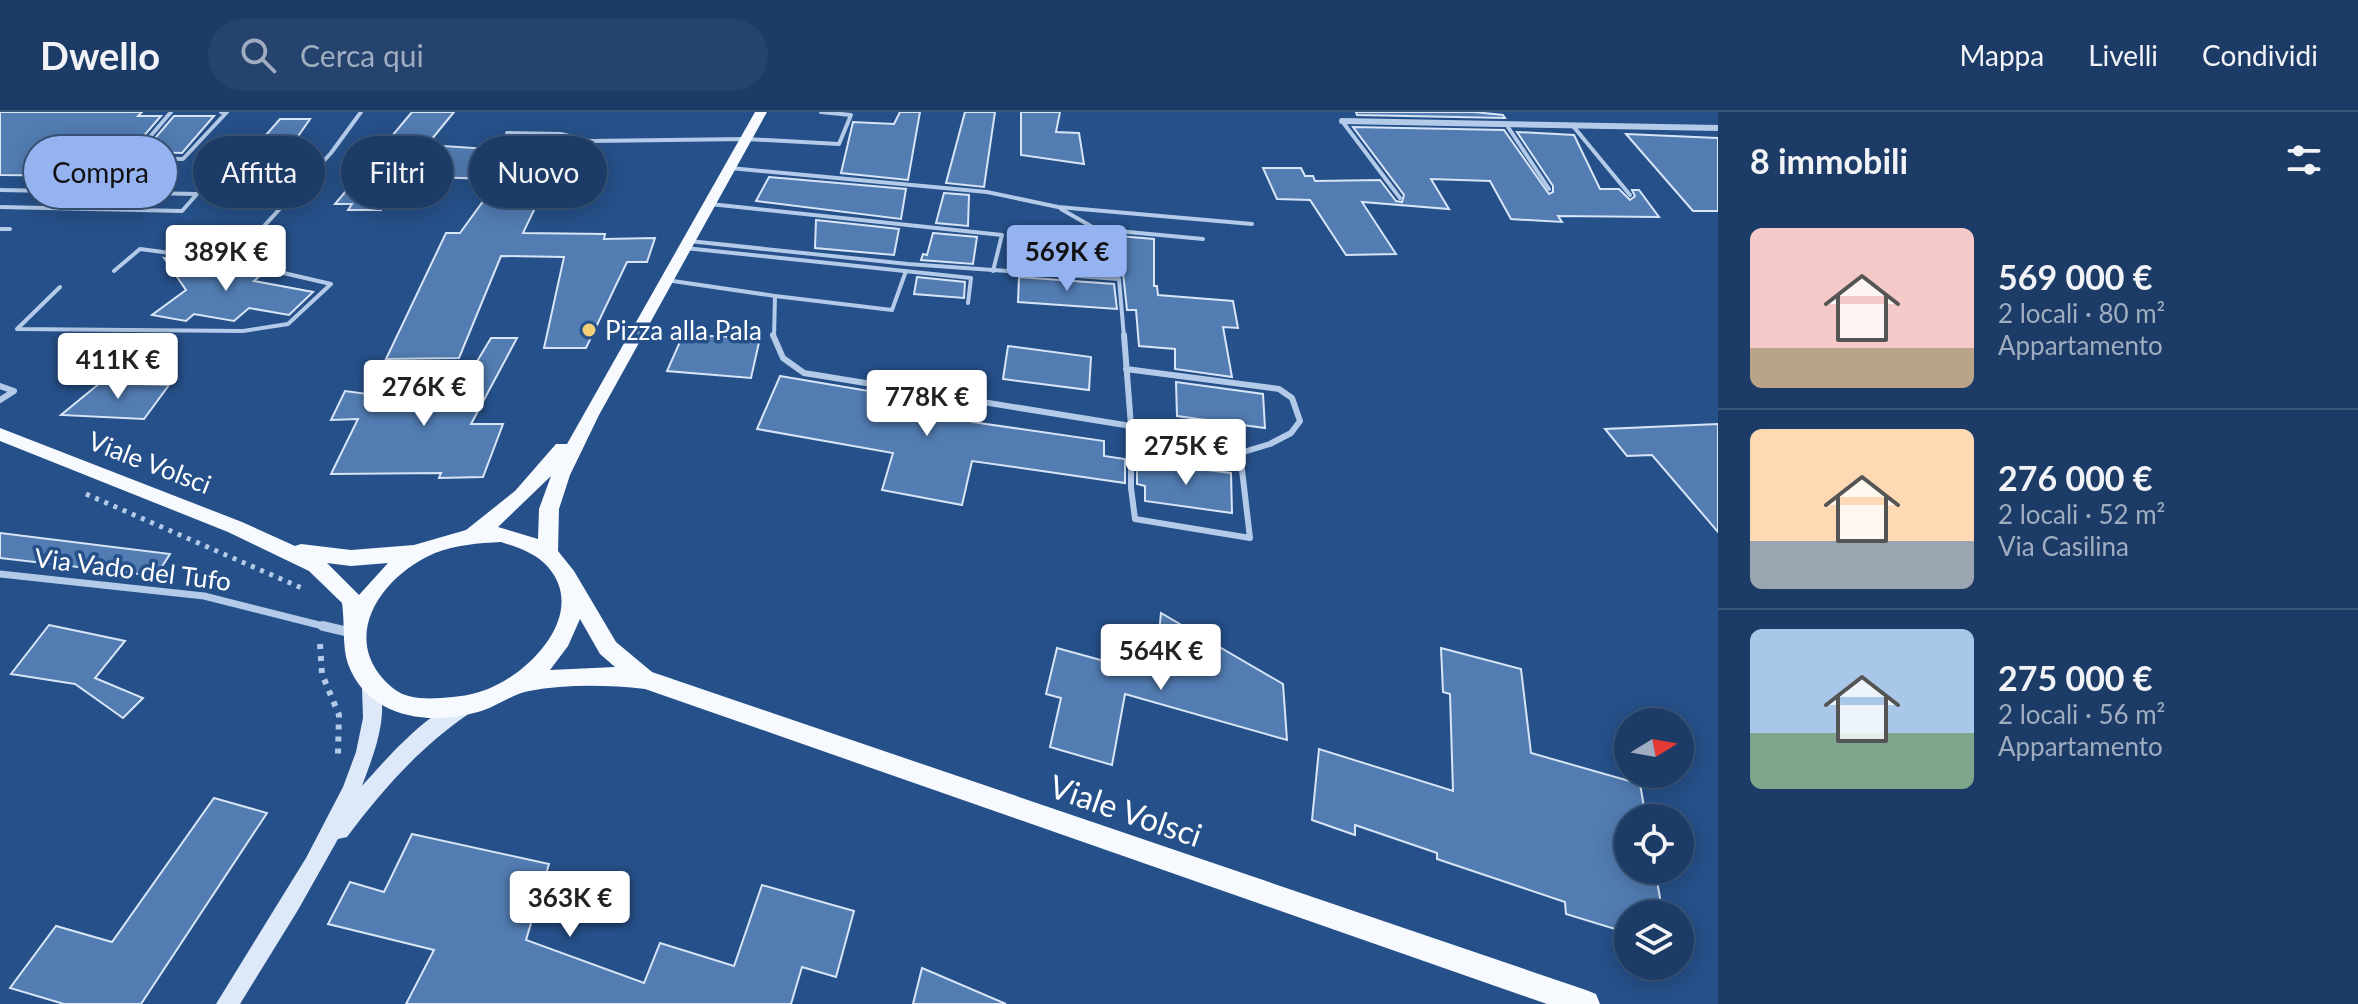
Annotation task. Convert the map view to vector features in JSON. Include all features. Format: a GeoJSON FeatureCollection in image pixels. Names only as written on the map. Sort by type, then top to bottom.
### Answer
{"type":"FeatureCollection","features":[{"type":"Feature","properties":{"kind":"main road"},"geometry":{"type":"LineString","coordinates":[[548,551],[549,509],[561,475],[590,415],[761,112]]}},
{"type":"Feature","properties":{"kind":"main road"},"geometry":{"type":"LineString","coordinates":[[472,535],[512,508],[544,475],[590,415]]}},
{"type":"Feature","properties":{"kind":"main road","name":"Viale Volsci"},"geometry":{"type":"LineString","coordinates":[[0,434],[235,527],[316,565],[352,601],[355,629]]}},
{"type":"Feature","properties":{"kind":"main road"},"geometry":{"type":"LineString","coordinates":[[501,534],[526,540],[548,551],[562,565],[570,582],[572,602],[564,633],[542,664],[521,682],[485,701],[465,707],[428,710],[396,703],[371,687],[355,662],[355,629],[365,603],[387,575],[417,553],[444,541],[472,535],[501,534]]}},
{"type":"Feature","properties":{"kind":"main road","name":"Viale Volsci"},"geometry":{"type":"LineString","coordinates":[[278,547],[351,558],[417,553]]}},
{"type":"Feature","properties":{"kind":"main road","name":"Viale Volsci"},"geometry":{"type":"LineString","coordinates":[[570,582],[608,648],[645,679]]}},
{"type":"Feature","properties":{"kind":"main road","name":"Viale Volsci"},"geometry":{"type":"LineString","coordinates":[[521,682],[602,675],[645,679],[1586,1004]]}},
{"type":"Feature","properties":{"kind":"main road"},"geometry":{"type":"LineString","coordinates":[[227,1004],[309,869],[347,798],[373,717],[371,687]]}},
{"type":"Feature","properties":{"kind":"main road"},"geometry":{"type":"LineString","coordinates":[[309,869],[384,771],[428,730],[465,707]]}},
{"type":"Feature","properties":{"kind":"street"},"geometry":{"type":"LineString","coordinates":[[1342,121],[1508,127],[1718,128]]}},
{"type":"Feature","properties":{"kind":"street","name":"Via Vado del Tufo"},"geometry":{"type":"LineString","coordinates":[[0,574],[204,596],[355,629]]}},
{"type":"Feature","properties":{"kind":"lane"},"geometry":{"type":"LineString","coordinates":[[171,112],[132,158],[183,159],[227,112],[221,112]]}},
{"type":"Feature","properties":{"kind":"lane"},"geometry":{"type":"LineString","coordinates":[[232,261],[331,153],[361,112]]}},
{"type":"Feature","properties":{"kind":"lane"},"geometry":{"type":"LineString","coordinates":[[507,133],[561,134],[590,141],[746,139],[839,144],[851,115],[821,112]]}},
{"type":"Feature","properties":{"kind":"lane"},"geometry":{"type":"LineString","coordinates":[[1342,121],[1400,198]]}},
{"type":"Feature","properties":{"kind":"lane"},"geometry":{"type":"LineString","coordinates":[[1573,126],[1630,195]]}},
{"type":"Feature","properties":{"kind":"lane"},"geometry":{"type":"LineString","coordinates":[[1508,127],[1549,189]]}},
{"type":"Feature","properties":{"kind":"lane"},"geometry":{"type":"LineString","coordinates":[[730,168],[987,192],[1058,207],[1252,224]]}},
{"type":"Feature","properties":{"kind":"lane"},"geometry":{"type":"LineString","coordinates":[[0,190],[197,194],[182,211],[0,207]]}},
{"type":"Feature","properties":{"kind":"lane"},"geometry":{"type":"LineString","coordinates":[[710,204],[1002,235],[993,271]]}},
{"type":"Feature","properties":{"kind":"lane"},"geometry":{"type":"LineString","coordinates":[[1058,207],[1096,229],[1203,239]]}},
{"type":"Feature","properties":{"kind":"lane"},"geometry":{"type":"LineString","coordinates":[[0,229],[10,229]]}},
{"type":"Feature","properties":{"kind":"lane"},"geometry":{"type":"LineString","coordinates":[[687,245],[1119,279],[1135,519],[1250,538],[1240,453]]}},
{"type":"Feature","properties":{"kind":"lane"},"geometry":{"type":"LineString","coordinates":[[687,245],[971,278],[968,303]]}},
{"type":"Feature","properties":{"kind":"lane"},"geometry":{"type":"LineString","coordinates":[[60,287],[17,329],[243,331],[288,324],[331,284],[232,261],[140,249],[114,271]]}},
{"type":"Feature","properties":{"kind":"lane"},"geometry":{"type":"LineString","coordinates":[[666,280],[892,310],[906,271]]}},
{"type":"Feature","properties":{"kind":"lane"},"geometry":{"type":"LineString","coordinates":[[775,296],[770,313],[775,339],[783,359],[804,373],[1131,426],[1150,442],[1240,453],[1291,433],[1300,421],[1292,398],[1279,389],[1126,369]]}},
{"type":"Feature","properties":{"kind":"lane"},"geometry":{"type":"LineString","coordinates":[[0,386],[14,391],[0,400]]}},
{"type":"Feature","properties":{"kind":"building"},"geometry":{"type":"Polygon","coordinates":[[[0,112],[142,112],[138,116],[161,116],[144,136],[24,136],[24,175],[0,175],[0,112]]]}},
{"type":"Feature","properties":{"kind":"building"},"geometry":{"type":"Polygon","coordinates":[[[412,112],[454,112],[434,136],[392,136],[412,112]]]}},
{"type":"Feature","properties":{"kind":"building"},"geometry":{"type":"Polygon","coordinates":[[[900,112],[920,112],[908,180],[841,173],[853,122],[894,124],[900,112]]]}},
{"type":"Feature","properties":{"kind":"building"},"geometry":{"type":"Polygon","coordinates":[[[965,112],[995,112],[984,187],[946,183],[965,112]]]}},
{"type":"Feature","properties":{"kind":"building"},"geometry":{"type":"Polygon","coordinates":[[[1021,112],[1060,112],[1056,132],[1079,133],[1084,164],[1021,155],[1021,112]]]}},
{"type":"Feature","properties":{"kind":"building"},"geometry":{"type":"Polygon","coordinates":[[[1356,112],[1474,112],[1503,115],[1505,118],[1357,115],[1356,112]]]}},
{"type":"Feature","properties":{"kind":"building"},"geometry":{"type":"Polygon","coordinates":[[[174,116],[214,116],[197,136],[193,136],[182,153],[177,153],[177,136],[157,136],[174,116]]]}},
{"type":"Feature","properties":{"kind":"building"},"geometry":{"type":"Polygon","coordinates":[[[280,119],[310,119],[298,136],[265,136],[280,119]]]}},
{"type":"Feature","properties":{"kind":"building"},"geometry":{"type":"Polygon","coordinates":[[[1353,127],[1504,130],[1549,194],[1553,192],[1553,186],[1517,132],[1574,135],[1600,189],[1619,189],[1630,200],[1635,196],[1632,190],[1639,190],[1659,217],[1558,216],[1562,222],[1511,219],[1490,181],[1431,179],[1449,209],[1362,202],[1396,254],[1346,255],[1310,200],[1277,199],[1263,168],[1301,168],[1305,176],[1313,176],[1315,181],[1380,180],[1396,201],[1402,202],[1404,195],[1353,127]]]}},
{"type":"Feature","properties":{"kind":"building"},"geometry":{"type":"Polygon","coordinates":[[[1626,134],[1718,138],[1718,211],[1693,211],[1626,134]]]}},
{"type":"Feature","properties":{"kind":"building"},"geometry":{"type":"Polygon","coordinates":[[[453,147],[469,148],[469,178],[453,178],[453,147]]]}},
{"type":"Feature","properties":{"kind":"building"},"geometry":{"type":"Polygon","coordinates":[[[769,177],[906,189],[901,219],[756,201],[769,177]]]}},
{"type":"Feature","properties":{"kind":"building"},"geometry":{"type":"Polygon","coordinates":[[[944,193],[969,195],[968,226],[936,223],[944,193]]]}},
{"type":"Feature","properties":{"kind":"building"},"geometry":{"type":"Polygon","coordinates":[[[349,208],[382,208],[381,210],[348,210],[349,208]]]}},
{"type":"Feature","properties":{"kind":"building"},"geometry":{"type":"Polygon","coordinates":[[[478,208],[535,208],[523,233],[605,234],[604,239],[655,238],[647,262],[627,262],[586,348],[544,348],[564,257],[501,256],[459,358],[386,359],[446,233],[460,233],[478,208]]]}},
{"type":"Feature","properties":{"kind":"building"},"geometry":{"type":"Polygon","coordinates":[[[816,220],[899,229],[894,255],[815,248],[816,220]]]}},
{"type":"Feature","properties":{"kind":"building"},"geometry":{"type":"Polygon","coordinates":[[[933,233],[977,237],[973,264],[921,260],[923,254],[927,255],[933,233]]]}},
{"type":"Feature","properties":{"kind":"building"},"geometry":{"type":"Polygon","coordinates":[[[1119,236],[1154,239],[1154,286],[1157,286],[1158,295],[1233,301],[1238,328],[1223,327],[1232,377],[1175,369],[1175,349],[1139,346],[1136,310],[1127,310],[1119,236]]]}},
{"type":"Feature","properties":{"kind":"building"},"geometry":{"type":"Polygon","coordinates":[[[164,258],[263,273],[254,281],[313,292],[289,315],[249,308],[234,321],[194,314],[186,321],[152,315],[186,290],[164,258]]]}},
{"type":"Feature","properties":{"kind":"building"},"geometry":{"type":"Polygon","coordinates":[[[917,277],[965,282],[964,298],[914,294],[917,277]]]}},
{"type":"Feature","properties":{"kind":"building"},"geometry":{"type":"Polygon","coordinates":[[[1019,277],[1114,284],[1117,309],[1018,302],[1019,277]]]}},
{"type":"Feature","properties":{"kind":"building"},"geometry":{"type":"Polygon","coordinates":[[[683,335],[760,338],[751,378],[667,371],[683,335]]]}},
{"type":"Feature","properties":{"kind":"building"},"geometry":{"type":"Polygon","coordinates":[[[491,338],[517,338],[471,424],[503,424],[483,477],[439,478],[441,473],[331,474],[358,419],[331,420],[345,391],[451,405],[491,338]]]}},
{"type":"Feature","properties":{"kind":"building"},"geometry":{"type":"Polygon","coordinates":[[[1008,346],[1091,357],[1089,390],[1003,379],[1008,346]]]}},
{"type":"Feature","properties":{"kind":"building"},"geometry":{"type":"Polygon","coordinates":[[[780,376],[975,409],[972,422],[1104,441],[1104,456],[1125,459],[1125,483],[972,461],[962,505],[882,490],[893,453],[757,429],[780,376]]]}},
{"type":"Feature","properties":{"kind":"building"},"geometry":{"type":"Polygon","coordinates":[[[1176,382],[1263,394],[1265,428],[1177,416],[1176,382]]]}},
{"type":"Feature","properties":{"kind":"building"},"geometry":{"type":"Polygon","coordinates":[[[100,383],[169,385],[144,419],[61,415],[100,383]]]}},
{"type":"Feature","properties":{"kind":"building"},"geometry":{"type":"Polygon","coordinates":[[[1718,424],[1718,532],[1652,455],[1627,456],[1605,429],[1718,424]]]}},
{"type":"Feature","properties":{"kind":"building"},"geometry":{"type":"Polygon","coordinates":[[[1137,461],[1231,473],[1232,513],[1145,501],[1145,486],[1137,484],[1137,461]]]}},
{"type":"Feature","properties":{"kind":"building"},"geometry":{"type":"Polygon","coordinates":[[[0,533],[170,554],[156,576],[0,558],[0,533]]]}},
{"type":"Feature","properties":{"kind":"building"},"geometry":{"type":"Polygon","coordinates":[[[1161,613],[1283,684],[1287,740],[1125,694],[1112,765],[1050,747],[1061,698],[1046,694],[1057,648],[1155,675],[1161,613]]]}},
{"type":"Feature","properties":{"kind":"building"},"geometry":{"type":"Polygon","coordinates":[[[49,625],[125,641],[95,678],[143,698],[123,718],[75,684],[11,674],[49,625]]]}},
{"type":"Feature","properties":{"kind":"building"},"geometry":{"type":"Polygon","coordinates":[[[1441,648],[1521,669],[1531,753],[1614,777],[1614,788],[1641,788],[1644,804],[1614,804],[1614,884],[1658,884],[1660,900],[1614,900],[1614,929],[1566,914],[1565,902],[1437,859],[1437,853],[1355,825],[1355,835],[1312,820],[1319,749],[1453,791],[1450,694],[1443,692],[1441,648]]]}},
{"type":"Feature","properties":{"kind":"building"},"geometry":{"type":"Polygon","coordinates":[[[214,798],[267,813],[141,1004],[64,1004],[10,988],[56,926],[112,942],[214,798]]]}},
{"type":"Feature","properties":{"kind":"building"},"geometry":{"type":"Polygon","coordinates":[[[412,834],[549,864],[526,940],[644,983],[660,943],[734,966],[762,885],[854,911],[836,977],[802,967],[791,1004],[406,1004],[434,950],[328,924],[350,882],[384,892],[412,834]]]}},
{"type":"Feature","properties":{"kind":"building"},"geometry":{"type":"Polygon","coordinates":[[[922,968],[1006,1004],[913,1004],[922,968]]]}},
{"type":"Feature","properties":{"kind":"place","name":"Pizza alla Pala"},"geometry":{"type":"Point","coordinates":[589,330]}}]}
